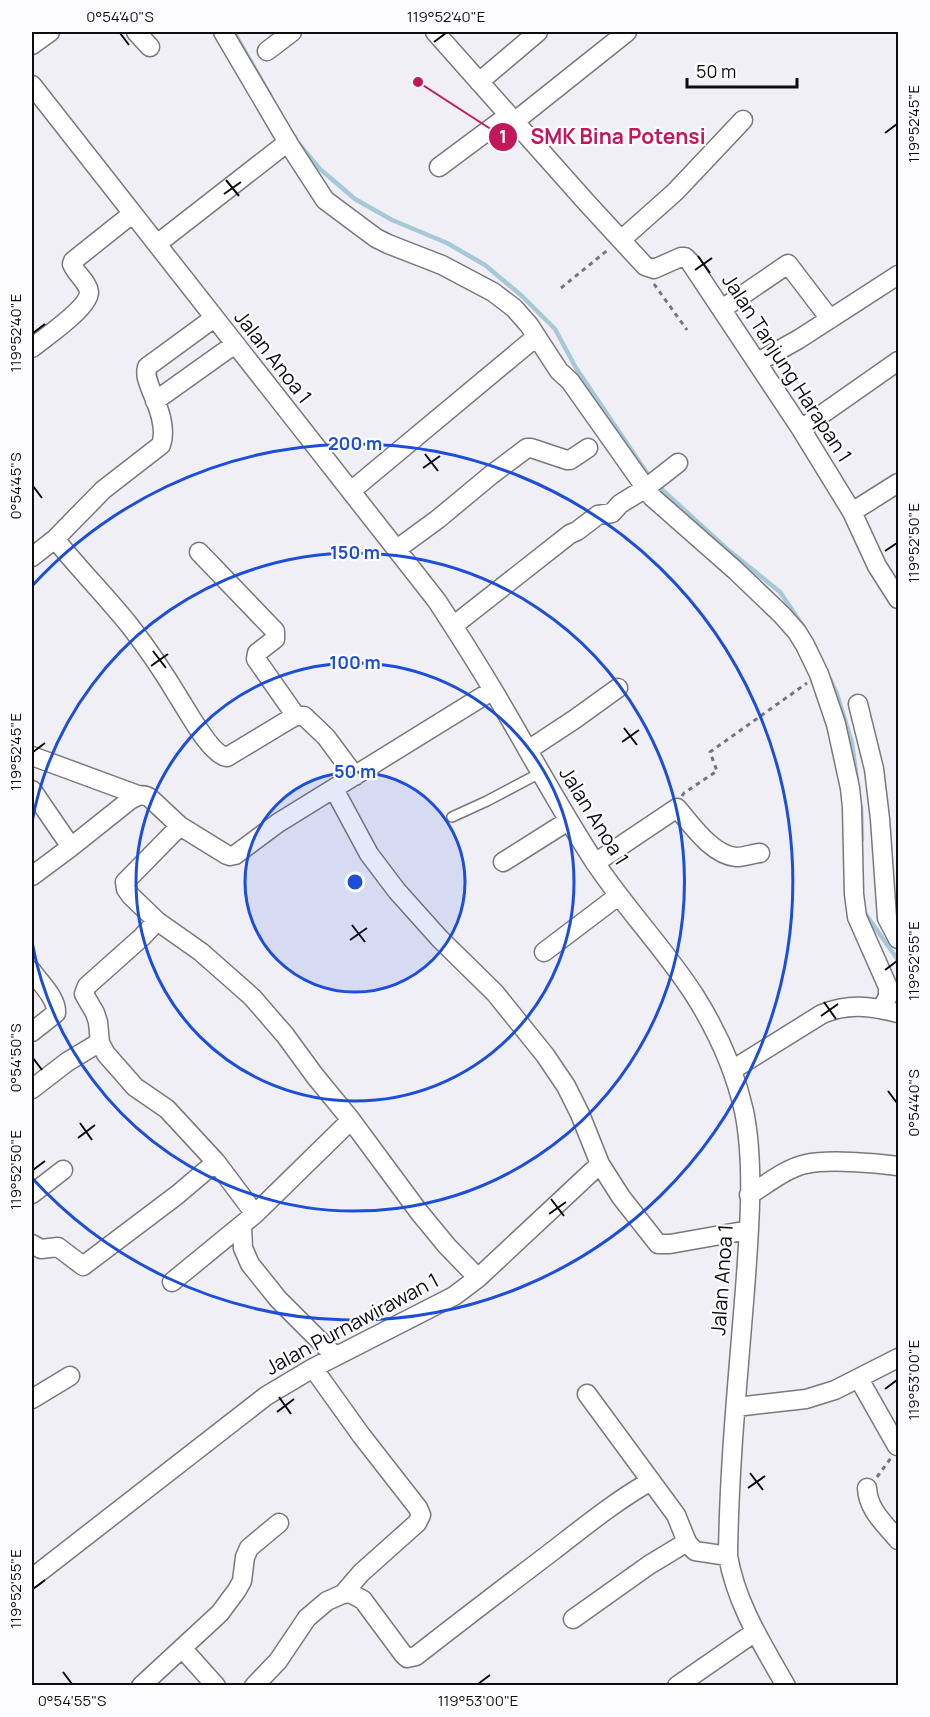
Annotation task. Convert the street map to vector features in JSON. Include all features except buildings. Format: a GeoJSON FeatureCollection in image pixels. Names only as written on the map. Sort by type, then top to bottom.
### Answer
{"type":"FeatureCollection","features":[{"type":"Feature","properties":{"kind":"street"},"geometry":{"type":"LineString","coordinates":[[32,45],[50,32]]}},
{"type":"Feature","properties":{"kind":"street"},"geometry":{"type":"LineString","coordinates":[[136,32],[150,47]]}},
{"type":"Feature","properties":{"kind":"street"},"geometry":{"type":"LineString","coordinates":[[223,32],[322,195],[376,238],[442,265],[492,292],[514,308],[658,502],[726,562],[787,621],[805,645],[819,674],[836,724],[850,788],[855,909],[862,931],[888,987],[890,1011],[854,1006],[837,1008],[822,1014],[732,1070]]}},
{"type":"Feature","properties":{"kind":"street"},"geometry":{"type":"LineString","coordinates":[[267,51],[292,32]]}},
{"type":"Feature","properties":{"kind":"street"},"geometry":{"type":"LineString","coordinates":[[435,32],[648,268]]}},
{"type":"Feature","properties":{"kind":"street"},"geometry":{"type":"LineString","coordinates":[[479,82],[538,32]]}},
{"type":"Feature","properties":{"kind":"street"},"geometry":{"type":"LineString","coordinates":[[439,167],[512,119],[627,32]]}},
{"type":"Feature","properties":{"kind":"street","name":"Jalan Anoa 1"},"geometry":{"type":"LineString","coordinates":[[32,85],[437,601],[493,690],[568,821],[595,863],[694,995],[712,1027],[732,1070],[744,1112],[749,1153],[749,1230],[728,1556],[731,1574],[755,1632],[786,1686]]}},
{"type":"Feature","properties":{"kind":"street"},"geometry":{"type":"LineString","coordinates":[[621,240],[675,192],[743,120]]}},
{"type":"Feature","properties":{"kind":"street"},"geometry":{"type":"LineString","coordinates":[[157,244],[288,142]]}},
{"type":"Feature","properties":{"kind":"street"},"geometry":{"type":"LineString","coordinates":[[32,348],[76,313],[88,296],[89,289],[72,267],[73,261],[132,214]]}},
{"type":"Feature","properties":{"kind":"street","name":"Jalan Tanjung Harapan 1"},"geometry":{"type":"LineString","coordinates":[[648,268],[654,269],[676,258],[686,258],[690,262],[801,429],[852,512],[877,566],[898,599]]}},
{"type":"Feature","properties":{"kind":"street"},"geometry":{"type":"LineString","coordinates":[[722,309],[788,264],[830,319]]}},
{"type":"Feature","properties":{"kind":"street"},"geometry":{"type":"LineString","coordinates":[[758,362],[898,275]]}},
{"type":"Feature","properties":{"kind":"street"},"geometry":{"type":"LineString","coordinates":[[32,557],[55,539],[103,490],[161,445],[164,438],[161,421],[146,375],[147,367],[214,318]]}},
{"type":"Feature","properties":{"kind":"street"},"geometry":{"type":"LineString","coordinates":[[351,491],[536,337]]}},
{"type":"Feature","properties":{"kind":"street"},"geometry":{"type":"LineString","coordinates":[[155,401],[235,344]]}},
{"type":"Feature","properties":{"kind":"street"},"geometry":{"type":"LineString","coordinates":[[801,429],[898,361]]}},
{"type":"Feature","properties":{"kind":"street"},"geometry":{"type":"LineString","coordinates":[[397,549],[527,448],[567,460],[588,448]]}},
{"type":"Feature","properties":{"kind":"street"},"geometry":{"type":"LineString","coordinates":[[453,626],[570,534],[598,515],[612,513],[620,504],[673,468]]}},
{"type":"Feature","properties":{"kind":"street"},"geometry":{"type":"LineString","coordinates":[[852,512],[898,483]]}},
{"type":"Feature","properties":{"kind":"street"},"geometry":{"type":"LineString","coordinates":[[55,539],[154,658],[194,721],[221,757],[227,758],[296,716],[304,716],[326,737],[355,776]]}},
{"type":"Feature","properties":{"kind":"street"},"geometry":{"type":"LineString","coordinates":[[199,552],[275,631],[276,639],[257,652],[256,659],[296,716]]}},
{"type":"Feature","properties":{"kind":"street"},"geometry":{"type":"LineString","coordinates":[[528,750],[618,688]]}},
{"type":"Feature","properties":{"kind":"street"},"geometry":{"type":"LineString","coordinates":[[32,756],[138,795],[147,796],[180,826],[230,856],[493,690]]}},
{"type":"Feature","properties":{"kind":"street"},"geometry":{"type":"LineString","coordinates":[[858,704],[874,769],[887,918],[898,939]]}},
{"type":"Feature","properties":{"kind":"street"},"geometry":{"type":"LineString","coordinates":[[334,789],[369,854],[397,891],[440,939],[495,993],[545,1055],[566,1086],[600,1164],[621,1197],[658,1244],[670,1244],[749,1230]]}},
{"type":"Feature","properties":{"kind":"street"},"geometry":{"type":"LineString","coordinates":[[32,790],[71,847]]}},
{"type":"Feature","properties":{"kind":"street"},"geometry":{"type":"LineString","coordinates":[[32,876],[138,795]]}},
{"type":"Feature","properties":{"kind":"street"},"geometry":{"type":"LineString","coordinates":[[595,863],[677,808],[716,850],[738,857],[760,853]]}},
{"type":"Feature","properties":{"kind":"street"},"geometry":{"type":"LineString","coordinates":[[502,862],[568,821]]}},
{"type":"Feature","properties":{"kind":"street"},"geometry":{"type":"LineString","coordinates":[[180,826],[126,882],[126,889],[157,921],[201,952],[252,997],[285,1035],[419,1212],[478,1278]]}},
{"type":"Feature","properties":{"kind":"street"},"geometry":{"type":"LineString","coordinates":[[544,952],[618,896]]}},
{"type":"Feature","properties":{"kind":"street"},"geometry":{"type":"LineString","coordinates":[[157,921],[87,986],[84,994],[98,1022],[100,1042],[106,1054],[135,1087],[166,1109],[216,1162],[248,1220],[243,1248],[250,1264],[279,1299],[335,1356]]}},
{"type":"Feature","properties":{"kind":"street"},"geometry":{"type":"LineString","coordinates":[[32,971],[53,1000],[56,1009],[56,1013],[32,1032]]}},
{"type":"Feature","properties":{"kind":"street"},"geometry":{"type":"LineString","coordinates":[[32,1089],[67,1062],[100,1042]]}},
{"type":"Feature","properties":{"kind":"street"},"geometry":{"type":"LineString","coordinates":[[172,1282],[248,1220],[351,1120]]}},
{"type":"Feature","properties":{"kind":"street"},"geometry":{"type":"LineString","coordinates":[[32,1244],[41,1249],[58,1247],[82,1266],[177,1195],[216,1162]]}},
{"type":"Feature","properties":{"kind":"street"},"geometry":{"type":"LineString","coordinates":[[749,1195],[785,1173],[806,1164],[835,1162],[898,1166]]}},
{"type":"Feature","properties":{"kind":"street","name":"Jalan Purnawirawan 1"},"geometry":{"type":"LineString","coordinates":[[32,1578],[267,1396],[335,1356],[454,1296],[478,1278],[600,1164]]}},
{"type":"Feature","properties":{"kind":"street"},"geometry":{"type":"LineString","coordinates":[[32,1194],[63,1170]]}},
{"type":"Feature","properties":{"kind":"street"},"geometry":{"type":"LineString","coordinates":[[736,1407],[806,1399],[835,1390],[898,1358]]}},
{"type":"Feature","properties":{"kind":"street"},"geometry":{"type":"LineString","coordinates":[[313,1368],[421,1515],[417,1523],[361,1573],[342,1594]]}},
{"type":"Feature","properties":{"kind":"street"},"geometry":{"type":"LineString","coordinates":[[32,1399],[70,1376]]}},
{"type":"Feature","properties":{"kind":"street"},"geometry":{"type":"LineString","coordinates":[[859,1379],[897,1446]]}},
{"type":"Feature","properties":{"kind":"street"},"geometry":{"type":"LineString","coordinates":[[587,1394],[676,1515],[687,1542],[695,1551],[728,1556]]}},
{"type":"Feature","properties":{"kind":"street"},"geometry":{"type":"LineString","coordinates":[[254,1686],[278,1661],[307,1618],[327,1601],[342,1594],[351,1593],[363,1600],[403,1654],[407,1658],[412,1658],[582,1528],[651,1481]]}},
{"type":"Feature","properties":{"kind":"street"},"geometry":{"type":"LineString","coordinates":[[867,1488],[867,1499],[874,1511],[898,1540]]}},
{"type":"Feature","properties":{"kind":"street"},"geometry":{"type":"LineString","coordinates":[[141,1686],[226,1606],[242,1581],[245,1557],[249,1548],[279,1523]]}},
{"type":"Feature","properties":{"kind":"street"},"geometry":{"type":"LineString","coordinates":[[573,1619],[649,1565],[687,1542]]}},
{"type":"Feature","properties":{"kind":"street"},"geometry":{"type":"LineString","coordinates":[[687,1682],[755,1632]]}},
{"type":"Feature","properties":{"kind":"street"},"geometry":{"type":"LineString","coordinates":[[182,1648],[216,1686]]}},
{"type":"Feature","properties":{"kind":"lane"},"geometry":{"type":"LineString","coordinates":[[453,817],[540,773]]}},
{"type":"Feature","properties":{"kind":"path"},"geometry":{"type":"LineString","coordinates":[[561,288],[621,240]]}},
{"type":"Feature","properties":{"kind":"path"},"geometry":{"type":"LineString","coordinates":[[648,268],[658,291],[687,330]]}},
{"type":"Feature","properties":{"kind":"path"},"geometry":{"type":"LineString","coordinates":[[677,808],[684,793],[717,771],[710,752],[819,674]]}},
{"type":"Feature","properties":{"kind":"path"},"geometry":{"type":"LineString","coordinates":[[867,1488],[890,1461],[897,1446]]}},
{"type":"Feature","properties":{"kind":"waterway"},"geometry":{"type":"LineString","coordinates":[[234,32],[270,95]]}},
{"type":"Feature","properties":{"kind":"waterway"},"geometry":{"type":"LineString","coordinates":[[299,144],[320,169],[355,199],[392,220],[447,243],[485,265],[522,296],[555,329],[576,368],[651,479]]}},
{"type":"Feature","properties":{"kind":"waterway"},"geometry":{"type":"LineString","coordinates":[[657,485],[727,549],[780,592],[803,626]]}},
{"type":"Feature","properties":{"kind":"waterway"},"geometry":{"type":"LineString","coordinates":[[830,679],[852,743],[857,780]]}},
{"type":"Feature","properties":{"kind":"waterway"},"geometry":{"type":"LineString","coordinates":[[861,807],[862,840]]}},
{"type":"Feature","properties":{"kind":"waterway"},"geometry":{"type":"LineString","coordinates":[[862,909],[898,960]]}},
{"type":"Feature","properties":{"kind":"place","name":"SMK Bina Potensi"},"geometry":{"type":"Point","coordinates":[418,82]}}]}
